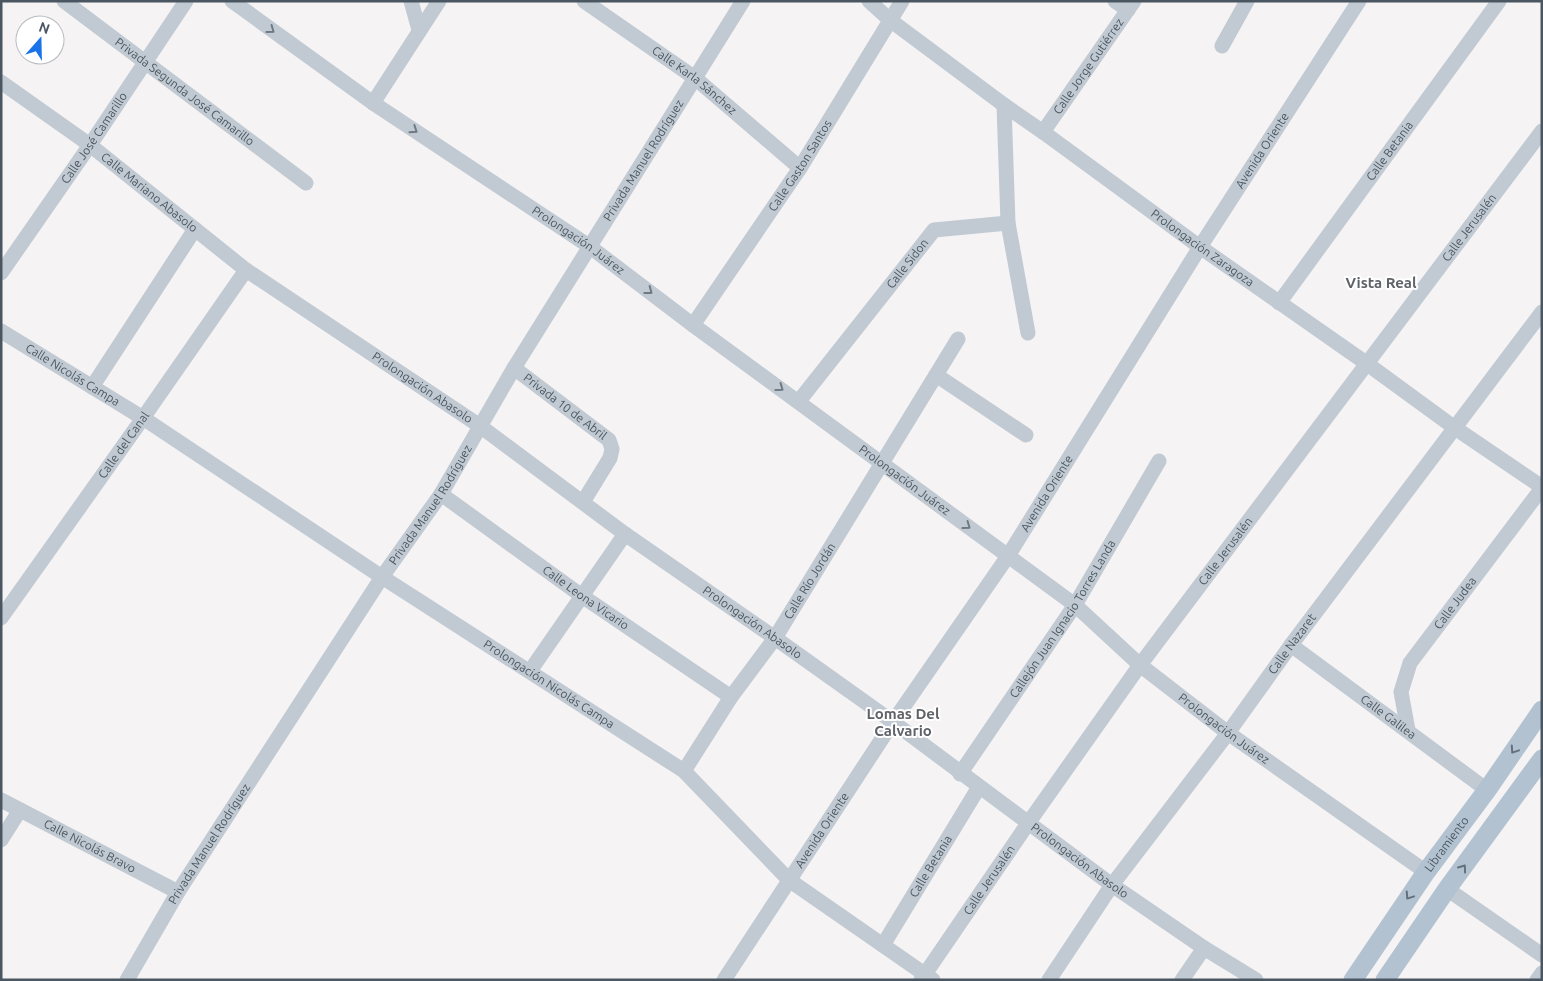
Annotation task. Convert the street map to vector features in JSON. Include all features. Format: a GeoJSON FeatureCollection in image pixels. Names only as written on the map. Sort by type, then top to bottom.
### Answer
{"type":"FeatureCollection","features":[{"type":"Feature","properties":{"kind":"main road","name":"Libramiento"},"geometry":{"type":"LineString","coordinates":[[1353,980],[1426,872],[1487,790],[1542,710]]}},
{"type":"Feature","properties":{"kind":"main road"},"geometry":{"type":"LineString","coordinates":[[1385,980],[1447,889],[1542,759]]}},
{"type":"Feature","properties":{"kind":"street","name":"Privada Segunda José Camarillo"},"geometry":{"type":"LineString","coordinates":[[64,1],[306,183]]}},
{"type":"Feature","properties":{"kind":"street","name":"Calle José Camarillo"},"geometry":{"type":"LineString","coordinates":[[1,273],[90,145],[186,1]]}},
{"type":"Feature","properties":{"kind":"street","name":"Prolongación Juárez"},"geometry":{"type":"LineString","coordinates":[[232,1],[373,103],[589,246],[693,325],[1076,605],[1140,665],[1228,733],[1426,872]]}},
{"type":"Feature","properties":{"kind":"street"},"geometry":{"type":"LineString","coordinates":[[411,1],[419,30]]}},
{"type":"Feature","properties":{"kind":"street"},"geometry":{"type":"LineString","coordinates":[[373,103],[439,1]]}},
{"type":"Feature","properties":{"kind":"street","name":"Calle Karla Sánchez"},"geometry":{"type":"LineString","coordinates":[[584,1],[696,78],[800,168]]}},
{"type":"Feature","properties":{"kind":"street","name":"Privada Manuel Rodríguez"},"geometry":{"type":"LineString","coordinates":[[126,980],[178,892],[382,577],[441,494],[514,368],[744,1]]}},
{"type":"Feature","properties":{"kind":"street","name":"Prolongación Zaragoza"},"geometry":{"type":"LineString","coordinates":[[869,1],[890,20],[1004,105],[1200,247],[1542,488]]}},
{"type":"Feature","properties":{"kind":"street","name":"Calle Gaston Santos"},"geometry":{"type":"LineString","coordinates":[[693,325],[800,168],[902,1]]}},
{"type":"Feature","properties":{"kind":"street"},"geometry":{"type":"LineString","coordinates":[[1115,1],[1131,6]]}},
{"type":"Feature","properties":{"kind":"street"},"geometry":{"type":"LineString","coordinates":[[1222,46],[1247,1]]}},
{"type":"Feature","properties":{"kind":"street","name":"Avenida Oriente"},"geometry":{"type":"LineString","coordinates":[[724,980],[893,722],[1008,556],[1200,247],[1360,1]]}},
{"type":"Feature","properties":{"kind":"street","name":"Calle Betania"},"geometry":{"type":"LineString","coordinates":[[1279,303],[1499,1]]}},
{"type":"Feature","properties":{"kind":"street","name":"Calle Jorge Gutiérrez"},"geometry":{"type":"LineString","coordinates":[[1043,132],[1131,6]]}},
{"type":"Feature","properties":{"kind":"street","name":"Calle Mariano Abasolo"},"geometry":{"type":"LineString","coordinates":[[1,82],[90,145],[246,270]]}},
{"type":"Feature","properties":{"kind":"street"},"geometry":{"type":"LineString","coordinates":[[1004,105],[1008,223],[1028,333]]}},
{"type":"Feature","properties":{"kind":"street","name":"Calle Jerusalén"},"geometry":{"type":"LineString","coordinates":[[926,978],[1029,822],[1140,665],[1542,131]]}},
{"type":"Feature","properties":{"kind":"street","name":"Calle Sidon"},"geometry":{"type":"LineString","coordinates":[[798,401],[934,230],[1008,223]]}},
{"type":"Feature","properties":{"kind":"street"},"geometry":{"type":"LineString","coordinates":[[92,387],[195,229]]}},
{"type":"Feature","properties":{"kind":"street","name":"Calle del Canal"},"geometry":{"type":"LineString","coordinates":[[1,618],[246,270]]}},
{"type":"Feature","properties":{"kind":"street","name":"Prolongación Abasolo"},"geometry":{"type":"LineString","coordinates":[[246,270],[480,426],[625,534],[893,722],[960,774],[1029,822],[1112,885],[1204,948],[1256,980]]}},
{"type":"Feature","properties":{"kind":"street","name":"Calle Nazaret"},"geometry":{"type":"LineString","coordinates":[[1048,980],[1112,885],[1228,733],[1291,644],[1542,312]]}},
{"type":"Feature","properties":{"kind":"street","name":"Calle Nicolás Campa"},"geometry":{"type":"LineString","coordinates":[[1,331],[143,418]]}},
{"type":"Feature","properties":{"kind":"street","name":"Calle Río Jordán"},"geometry":{"type":"LineString","coordinates":[[684,771],[731,697],[775,638],[958,339]]}},
{"type":"Feature","properties":{"kind":"street","name":"Privada 10 de Abril"},"geometry":{"type":"LineString","coordinates":[[514,368],[609,440],[612,449],[610,458],[583,502]]}},
{"type":"Feature","properties":{"kind":"street"},"geometry":{"type":"LineString","coordinates":[[936,375],[1026,435]]}},
{"type":"Feature","properties":{"kind":"street","name":"Prolongación Nicolás Campa"},"geometry":{"type":"LineString","coordinates":[[143,418],[382,577],[684,771],[789,880],[883,945],[926,978]]}},
{"type":"Feature","properties":{"kind":"street","name":"Callejón Juan Ignacio Torres Landa"},"geometry":{"type":"LineString","coordinates":[[960,774],[1076,605],[1159,461]]}},
{"type":"Feature","properties":{"kind":"street","name":"Calle Judea"},"geometry":{"type":"LineString","coordinates":[[1408,730],[1401,692],[1410,663],[1542,488]]}},
{"type":"Feature","properties":{"kind":"street","name":"Calle Leona Vicario"},"geometry":{"type":"LineString","coordinates":[[441,494],[582,596],[731,697]]}},
{"type":"Feature","properties":{"kind":"street"},"geometry":{"type":"LineString","coordinates":[[530,671],[625,534]]}},
{"type":"Feature","properties":{"kind":"street","name":"Calle Galilea"},"geometry":{"type":"LineString","coordinates":[[1291,644],[1487,790]]}},
{"type":"Feature","properties":{"kind":"street","name":"Calle Betania"},"geometry":{"type":"LineString","coordinates":[[883,945],[979,787]]}},
{"type":"Feature","properties":{"kind":"street","name":"Calle Nicolás Bravo"},"geometry":{"type":"LineString","coordinates":[[1,800],[178,892]]}},
{"type":"Feature","properties":{"kind":"street"},"geometry":{"type":"LineString","coordinates":[[1,840],[20,810]]}},
{"type":"Feature","properties":{"kind":"street"},"geometry":{"type":"LineString","coordinates":[[1447,889],[1542,954]]}},
{"type":"Feature","properties":{"kind":"street"},"geometry":{"type":"LineString","coordinates":[[1182,980],[1204,948]]}},
{"type":"Feature","properties":{"kind":"street"},"geometry":{"type":"LineString","coordinates":[[1538,980],[1542,973]]}},
{"type":"Feature","properties":{"kind":"district","name":"Vista Real"},"geometry":{"type":"Point","coordinates":[1381,283]}},
{"type":"Feature","properties":{"kind":"district","name":"Lomas Del Calvario"},"geometry":{"type":"Point","coordinates":[903,722]}}]}
